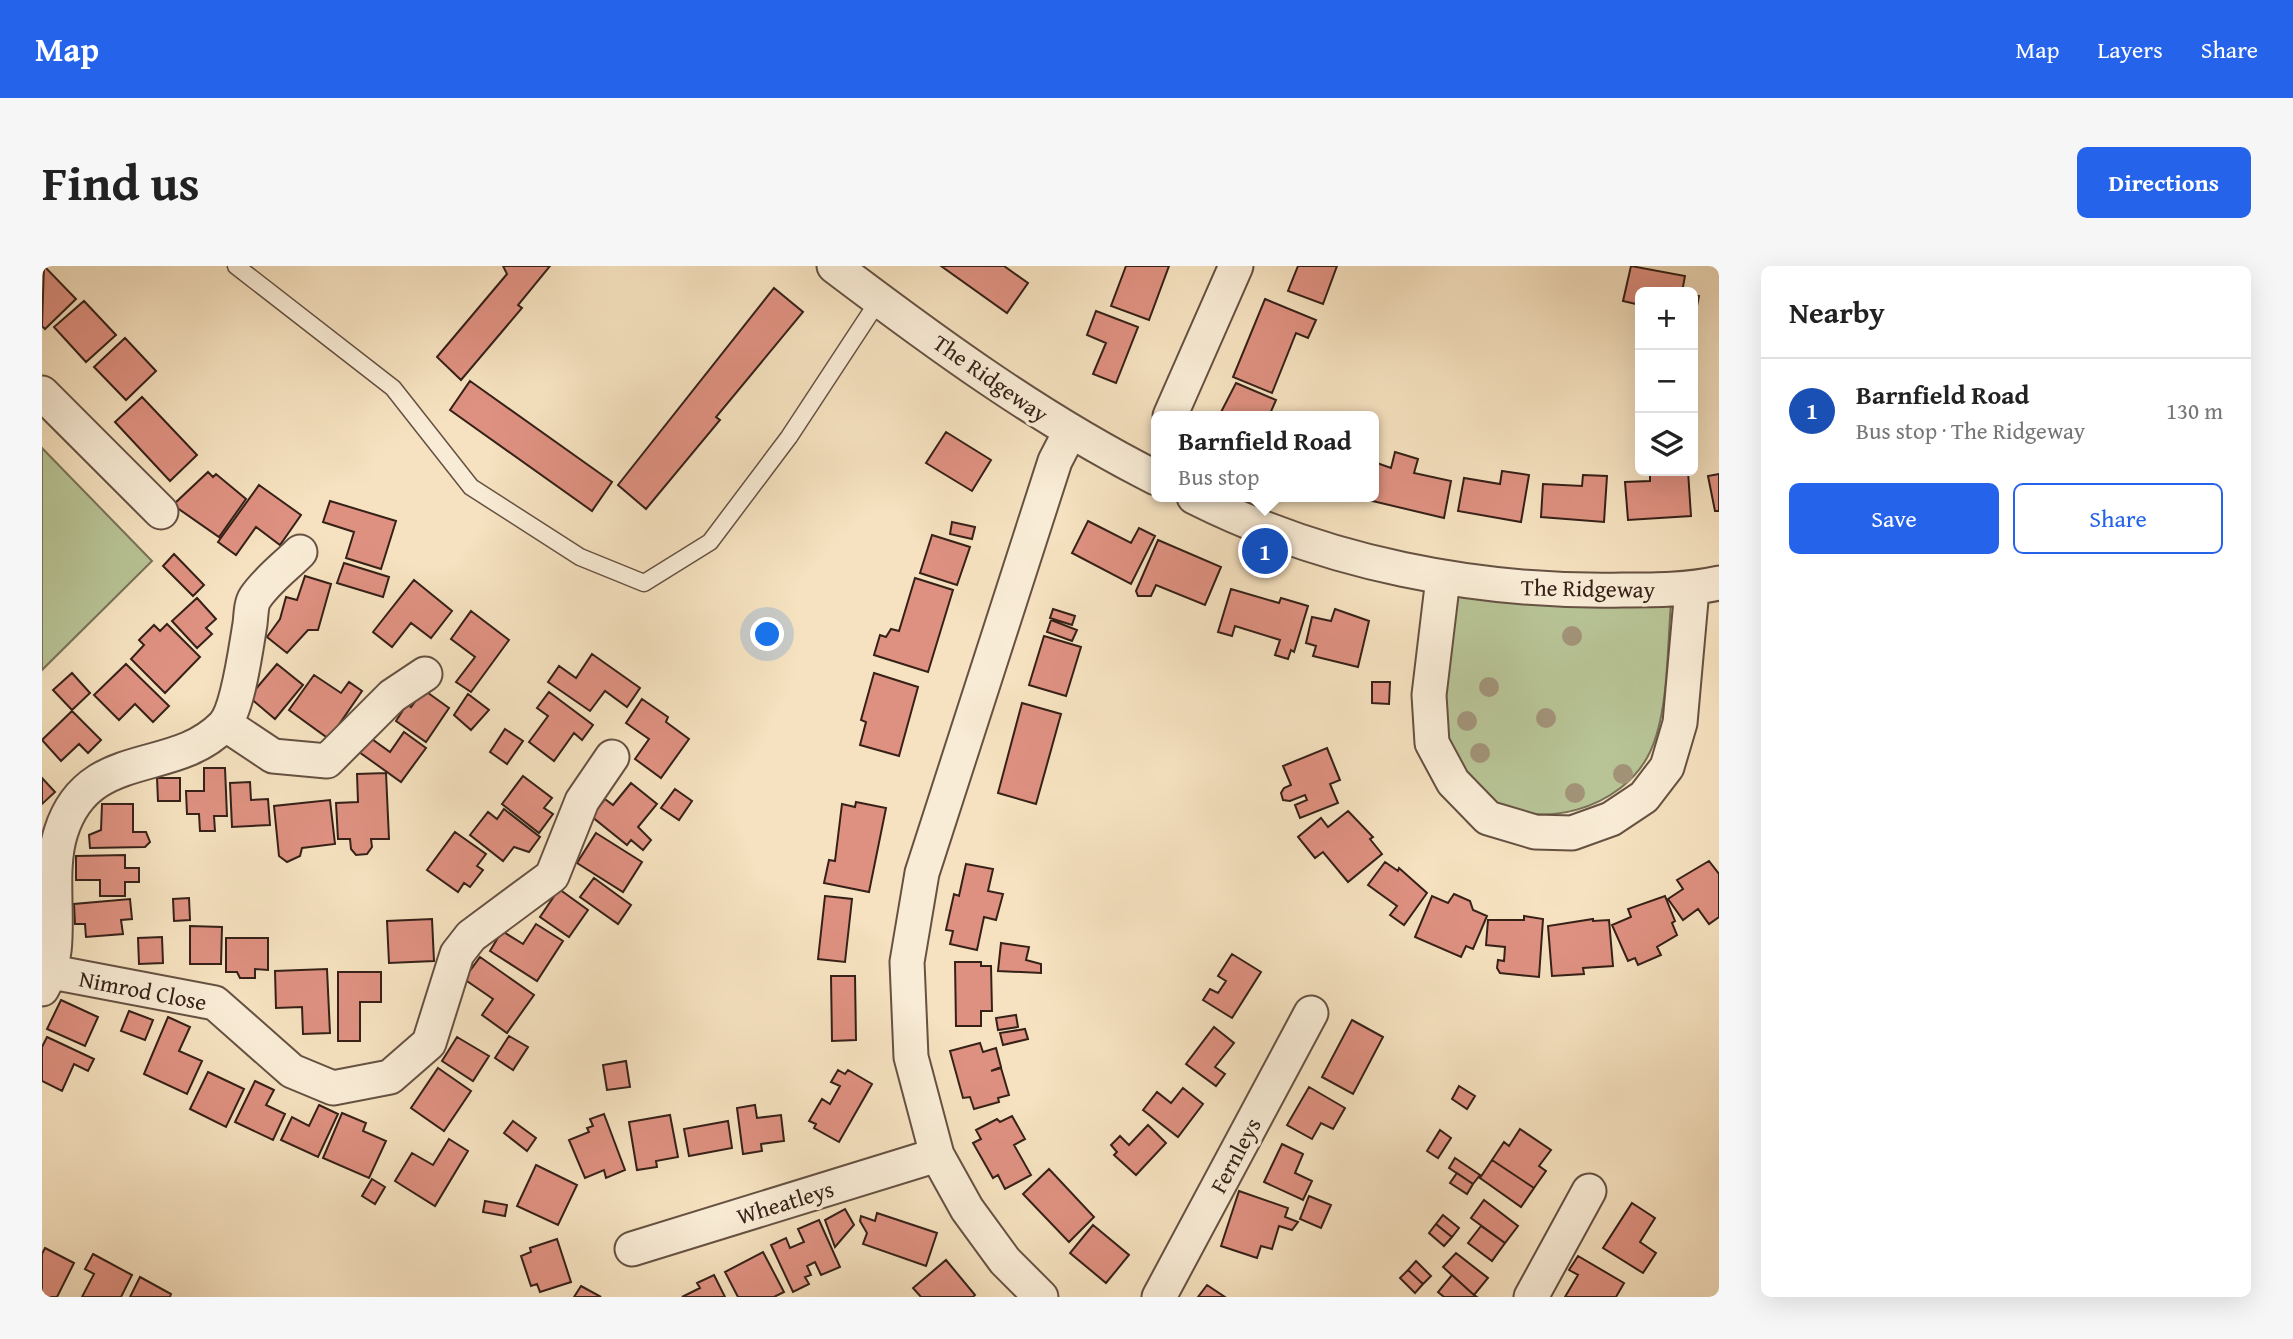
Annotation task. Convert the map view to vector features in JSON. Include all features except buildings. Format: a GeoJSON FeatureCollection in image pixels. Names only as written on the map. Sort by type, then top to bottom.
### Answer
{"type":"FeatureCollection","features":[{"type":"Feature","properties":{"kind":"street","name":"The Ridgeway"},"geometry":{"type":"LineString","coordinates":[[834,266],[1070,432],[1151,465]]}},
{"type":"Feature","properties":{"kind":"street"},"geometry":{"type":"LineString","coordinates":[[1173,411],[1236,266]]}},
{"type":"Feature","properties":{"kind":"street"},"geometry":{"type":"LineString","coordinates":[[42,393],[161,512]]}},
{"type":"Feature","properties":{"kind":"street"},"geometry":{"type":"LineString","coordinates":[[1041,1297],[1005,1261],[967,1209],[937,1155],[911,1057],[907,962],[922,873],[1055,461],[1070,432]]}},
{"type":"Feature","properties":{"kind":"street","name":"The Ridgeway"},"geometry":{"type":"LineString","coordinates":[[1206,502],[1324,549],[1443,578],[1557,591],[1706,586],[1680,723],[1667,767],[1644,797],[1611,819],[1572,834],[1535,832],[1488,818],[1453,782],[1432,743],[1429,695],[1443,578]]}},
{"type":"Feature","properties":{"kind":"street"},"geometry":{"type":"LineString","coordinates":[[47,981],[54,877],[61,832],[80,795],[112,772],[201,745],[225,724],[241,676],[254,599],[300,552]]}},
{"type":"Feature","properties":{"kind":"street"},"geometry":{"type":"LineString","coordinates":[[225,724],[273,756],[327,761],[392,695],[425,674]]}},
{"type":"Feature","properties":{"kind":"street","name":"Nimrod Close"},"geometry":{"type":"LineString","coordinates":[[47,981],[215,1003],[292,1071],[333,1088],[390,1077],[429,1043],[457,954],[471,936],[552,876],[582,802],[612,757]]}},
{"type":"Feature","properties":{"kind":"street","name":"Fernleys"},"geometry":{"type":"LineString","coordinates":[[1159,1297],[1311,1013]]}},
{"type":"Feature","properties":{"kind":"street","name":"Wheatleys"},"geometry":{"type":"LineString","coordinates":[[632,1249],[937,1155]]}},
{"type":"Feature","properties":{"kind":"street"},"geometry":{"type":"LineString","coordinates":[[1531,1297],[1589,1191]]}},
{"type":"Feature","properties":{"kind":"lane"},"geometry":{"type":"LineString","coordinates":[[236,266],[393,388],[471,487],[580,557],[644,583],[710,541],[789,438],[879,300]]}},
{"type":"Feature","properties":{"kind":"green space"},"geometry":{"type":"Polygon","coordinates":[[[42,448],[152,561],[42,670],[42,448]]]}},
{"type":"Feature","properties":{"kind":"green space"},"geometry":{"type":"Polygon","coordinates":[[[1450,594],[1671,604],[1661,718],[1650,752],[1638,772],[1600,801],[1577,810],[1553,814],[1506,808],[1479,791],[1440,737],[1450,594]]]}},
{"type":"Feature","properties":{"kind":"place","name":"Barnfield Road"},"geometry":{"type":"Point","coordinates":[1265,551]}}]}
